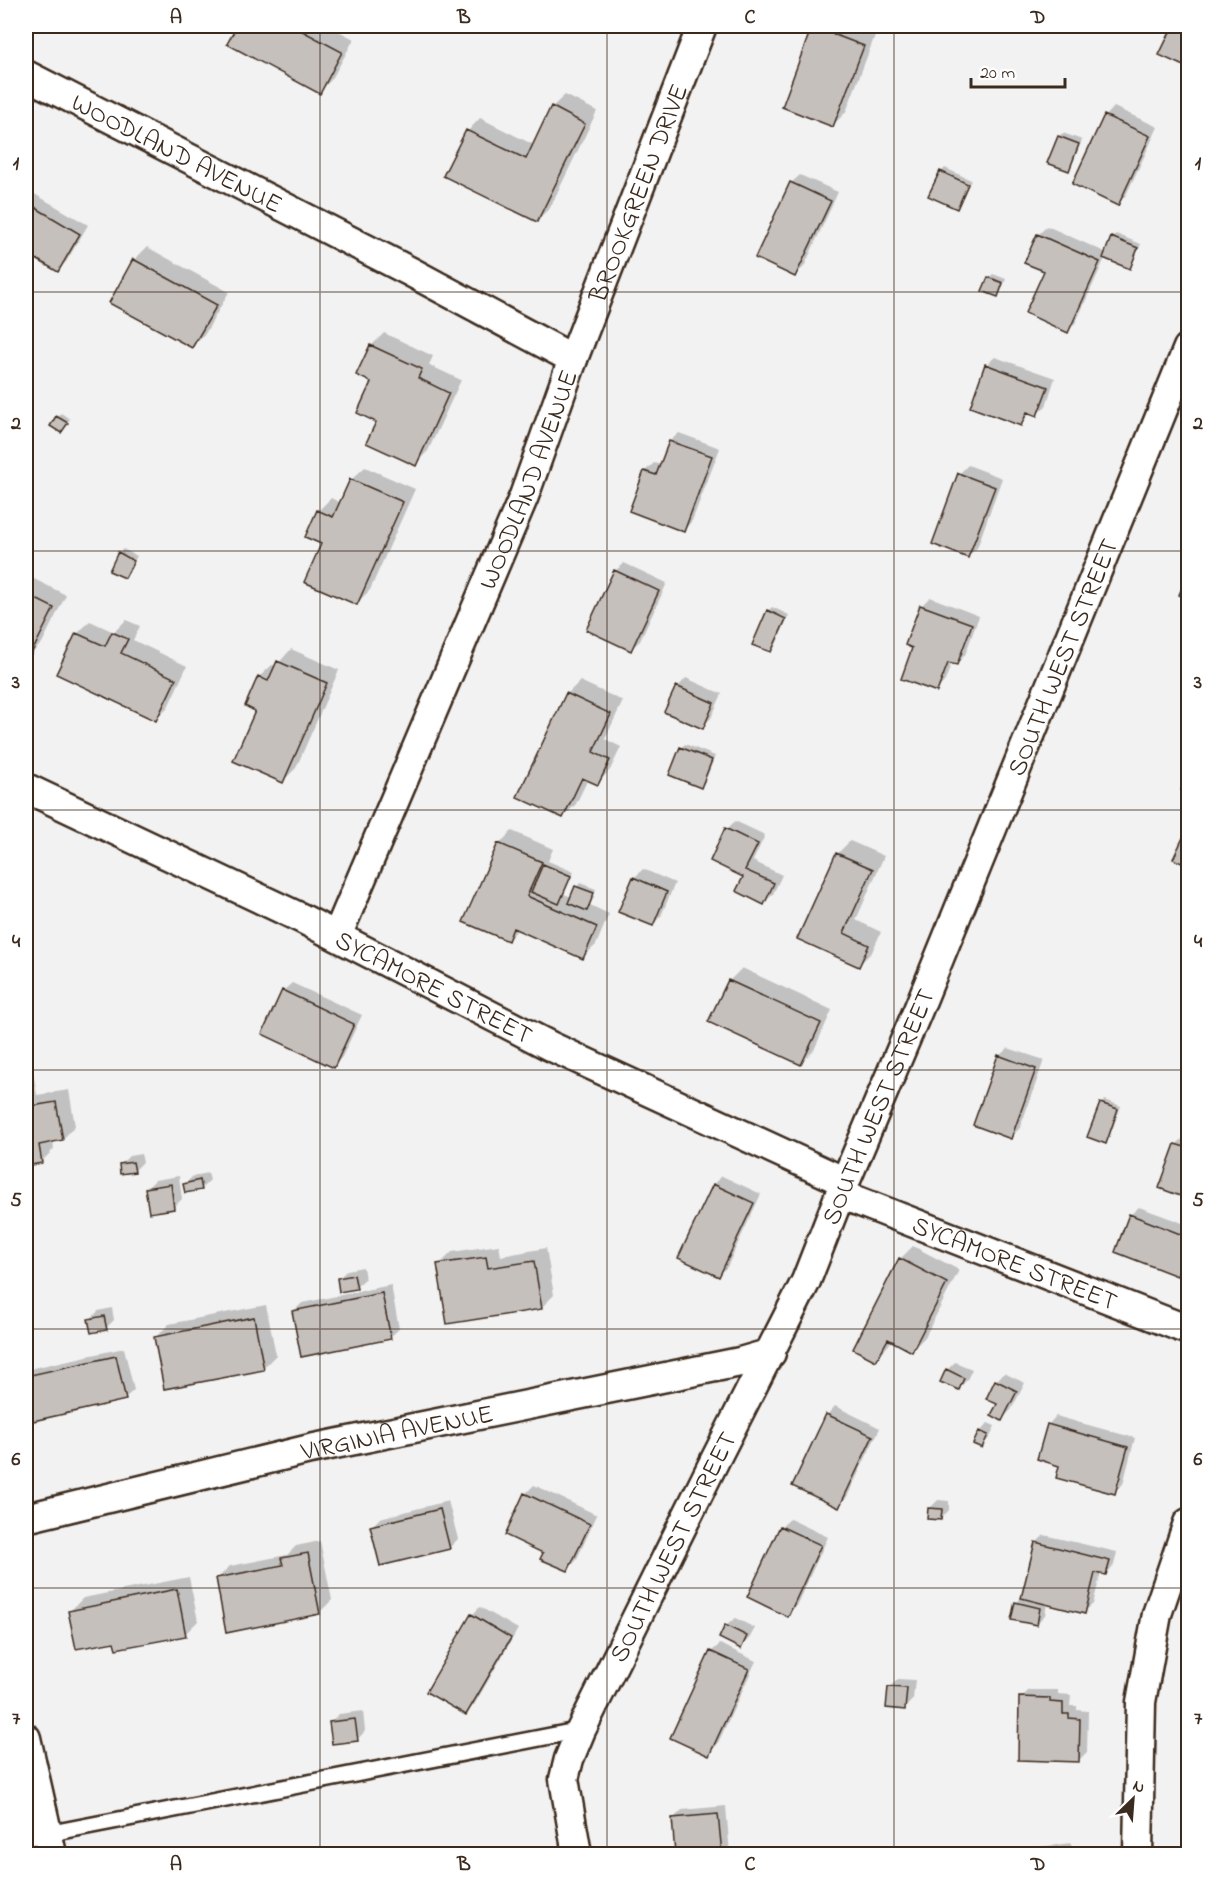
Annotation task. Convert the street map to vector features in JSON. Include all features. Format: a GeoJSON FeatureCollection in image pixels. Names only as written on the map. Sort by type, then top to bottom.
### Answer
{"type":"FeatureCollection","features":[{"type":"Feature","properties":{"kind":"street","name":"BROOKGREEN DRIVE"},"geometry":{"type":"LineString","coordinates":[[573,359],[702,26]]}},
{"type":"Feature","properties":{"kind":"street","name":"WOODLAND AVENUE"},"geometry":{"type":"LineString","coordinates":[[26,75],[411,272],[573,359],[524,496],[337,936]]}},
{"type":"Feature","properties":{"kind":"street","name":"SOUTH WEST STREET"},"geometry":{"type":"LineString","coordinates":[[577,1854],[564,1779],[569,1759],[581,1730],[806,1281],[842,1188],[918,1010],[1188,348]]}},
{"type":"Feature","properties":{"kind":"street","name":"SYCAMORE STREET"},"geometry":{"type":"LineString","coordinates":[[26,788],[337,936],[550,1046],[842,1188],[1188,1330]]}},
{"type":"Feature","properties":{"kind":"street","name":"VIRGINIA AVENUE"},"geometry":{"type":"LineString","coordinates":[[26,1518],[310,1449],[740,1362],[771,1353]]}},
{"type":"Feature","properties":{"kind":"street"},"geometry":{"type":"LineString","coordinates":[[1138,1854],[1141,1702],[1157,1614],[1188,1523]]}},
{"type":"Feature","properties":{"kind":"street"},"geometry":{"type":"LineString","coordinates":[[26,1738],[42,1842]]}},
{"type":"Feature","properties":{"kind":"lane"},"geometry":{"type":"LineString","coordinates":[[42,1842],[581,1730]]}},
{"type":"Feature","properties":{"kind":"building"},"geometry":{"type":"Polygon","coordinates":[[[237,26],[293,26],[342,52],[320,94],[227,44],[237,26]]]}},
{"type":"Feature","properties":{"kind":"building"},"geometry":{"type":"Polygon","coordinates":[[[812,26],[864,46],[833,127],[782,107],[812,26]]]}},
{"type":"Feature","properties":{"kind":"building"},"geometry":{"type":"Polygon","coordinates":[[[1173,26],[1188,26],[1188,68],[1159,55],[1173,26]]]}},
{"type":"Feature","properties":{"kind":"building"},"geometry":{"type":"Polygon","coordinates":[[[551,106],[585,124],[537,222],[443,176],[466,130],[526,159],[551,106]]]}},
{"type":"Feature","properties":{"kind":"building"},"geometry":{"type":"Polygon","coordinates":[[[1104,115],[1150,136],[1118,206],[1072,184],[1104,115]]]}},
{"type":"Feature","properties":{"kind":"building"},"geometry":{"type":"Polygon","coordinates":[[[1058,136],[1079,144],[1069,171],[1047,163],[1058,136]]]}},
{"type":"Feature","properties":{"kind":"building"},"geometry":{"type":"Polygon","coordinates":[[[940,171],[968,184],[957,209],[928,196],[940,171]]]}},
{"type":"Feature","properties":{"kind":"building"},"geometry":{"type":"Polygon","coordinates":[[[790,182],[831,201],[795,277],[755,258],[790,182]]]}},
{"type":"Feature","properties":{"kind":"building"},"geometry":{"type":"Polygon","coordinates":[[[26,202],[80,234],[58,272],[26,253],[26,202]]]}},
{"type":"Feature","properties":{"kind":"building"},"geometry":{"type":"Polygon","coordinates":[[[1037,234],[1100,262],[1068,333],[1025,313],[1044,271],[1024,263],[1037,234]]]}},
{"type":"Feature","properties":{"kind":"building"},"geometry":{"type":"Polygon","coordinates":[[[1111,237],[1138,248],[1130,269],[1103,258],[1111,237]]]}},
{"type":"Feature","properties":{"kind":"building"},"geometry":{"type":"Polygon","coordinates":[[[133,259],[217,305],[192,348],[109,303],[133,259]]]}},
{"type":"Feature","properties":{"kind":"building"},"geometry":{"type":"Polygon","coordinates":[[[988,277],[1003,283],[998,297],[982,291],[988,277]]]}},
{"type":"Feature","properties":{"kind":"building"},"geometry":{"type":"Polygon","coordinates":[[[370,345],[422,369],[418,378],[449,393],[416,466],[366,443],[376,422],[357,413],[371,382],[356,375],[370,345]]]}},
{"type":"Feature","properties":{"kind":"building"},"geometry":{"type":"Polygon","coordinates":[[[985,364],[1048,387],[1037,416],[1027,412],[1021,426],[970,407],[985,364]]]}},
{"type":"Feature","properties":{"kind":"building"},"geometry":{"type":"Polygon","coordinates":[[[56,416],[68,423],[61,433],[50,426],[56,416]]]}},
{"type":"Feature","properties":{"kind":"building"},"geometry":{"type":"Polygon","coordinates":[[[669,441],[712,456],[684,532],[629,511],[644,471],[656,475],[669,441]]]}},
{"type":"Feature","properties":{"kind":"building"},"geometry":{"type":"Polygon","coordinates":[[[958,473],[995,487],[968,558],[932,544],[958,473]]]}},
{"type":"Feature","properties":{"kind":"building"},"geometry":{"type":"Polygon","coordinates":[[[350,479],[403,502],[357,605],[304,582],[321,544],[305,537],[317,510],[333,517],[350,479]]]}},
{"type":"Feature","properties":{"kind":"building"},"geometry":{"type":"Polygon","coordinates":[[[118,552],[134,561],[125,578],[109,571],[118,552]]]}},
{"type":"Feature","properties":{"kind":"building"},"geometry":{"type":"Polygon","coordinates":[[[614,570],[659,591],[631,651],[586,630],[614,570]]]}},
{"type":"Feature","properties":{"kind":"building"},"geometry":{"type":"Polygon","coordinates":[[[1188,573],[1188,600],[1179,595],[1188,573]]]}},
{"type":"Feature","properties":{"kind":"building"},"geometry":{"type":"Polygon","coordinates":[[[26,594],[54,608],[29,658],[26,656],[26,594]]]}},
{"type":"Feature","properties":{"kind":"building"},"geometry":{"type":"Polygon","coordinates":[[[920,605],[972,624],[957,665],[948,663],[937,692],[901,679],[912,648],[905,645],[920,605]]]}},
{"type":"Feature","properties":{"kind":"building"},"geometry":{"type":"Polygon","coordinates":[[[767,610],[786,619],[771,652],[752,645],[767,610]]]}},
{"type":"Feature","properties":{"kind":"building"},"geometry":{"type":"Polygon","coordinates":[[[112,632],[128,639],[121,653],[176,679],[156,721],[56,674],[76,633],[105,646],[112,632]]]}},
{"type":"Feature","properties":{"kind":"building"},"geometry":{"type":"Polygon","coordinates":[[[277,661],[327,683],[283,783],[233,761],[255,711],[245,706],[258,676],[268,681],[277,661]]]}},
{"type":"Feature","properties":{"kind":"building"},"geometry":{"type":"Polygon","coordinates":[[[676,686],[714,703],[703,729],[664,712],[676,686]]]}},
{"type":"Feature","properties":{"kind":"building"},"geometry":{"type":"Polygon","coordinates":[[[566,693],[611,714],[593,752],[610,760],[598,785],[582,778],[563,818],[517,797],[566,693]]]}},
{"type":"Feature","properties":{"kind":"building"},"geometry":{"type":"Polygon","coordinates":[[[680,747],[712,760],[701,788],[669,775],[680,747]]]}},
{"type":"Feature","properties":{"kind":"building"},"geometry":{"type":"Polygon","coordinates":[[[1188,773],[1188,794],[1181,790],[1188,773]]]}},
{"type":"Feature","properties":{"kind":"building"},"geometry":{"type":"Polygon","coordinates":[[[1188,827],[1188,866],[1173,859],[1188,827]]]}},
{"type":"Feature","properties":{"kind":"building"},"geometry":{"type":"Polygon","coordinates":[[[725,828],[758,844],[745,870],[774,883],[764,905],[736,891],[743,877],[710,861],[725,828]]]}},
{"type":"Feature","properties":{"kind":"building"},"geometry":{"type":"Polygon","coordinates":[[[498,843],[542,862],[527,896],[597,927],[583,959],[513,928],[508,941],[463,922],[498,843]]]}},
{"type":"Feature","properties":{"kind":"building"},"geometry":{"type":"Polygon","coordinates":[[[836,853],[873,869],[844,933],[869,945],[859,967],[797,939],[836,853]]]}},
{"type":"Feature","properties":{"kind":"building"},"geometry":{"type":"Polygon","coordinates":[[[543,864],[571,876],[559,904],[531,892],[543,864]]]}},
{"type":"Feature","properties":{"kind":"building"},"geometry":{"type":"Polygon","coordinates":[[[633,877],[667,892],[653,926],[618,912],[633,877]]]}},
{"type":"Feature","properties":{"kind":"building"},"geometry":{"type":"Polygon","coordinates":[[[575,886],[594,893],[587,911],[568,903],[575,886]]]}},
{"type":"Feature","properties":{"kind":"building"},"geometry":{"type":"Polygon","coordinates":[[[728,980],[821,1023],[801,1065],[708,1022],[728,980]]]}},
{"type":"Feature","properties":{"kind":"building"},"geometry":{"type":"Polygon","coordinates":[[[282,990],[354,1024],[334,1068],[262,1034],[282,990]]]}},
{"type":"Feature","properties":{"kind":"building"},"geometry":{"type":"Polygon","coordinates":[[[998,1055],[1036,1069],[1011,1139],[973,1125],[998,1055]]]}},
{"type":"Feature","properties":{"kind":"building"},"geometry":{"type":"Polygon","coordinates":[[[56,1102],[63,1140],[39,1145],[42,1163],[26,1166],[26,1107],[56,1102]]]}},
{"type":"Feature","properties":{"kind":"building"},"geometry":{"type":"Polygon","coordinates":[[[1100,1103],[1118,1109],[1106,1144],[1087,1137],[1100,1103]]]}},
{"type":"Feature","properties":{"kind":"building"},"geometry":{"type":"Polygon","coordinates":[[[1175,1144],[1188,1148],[1188,1199],[1159,1188],[1175,1144]]]}},
{"type":"Feature","properties":{"kind":"building"},"geometry":{"type":"Polygon","coordinates":[[[133,1162],[135,1172],[120,1174],[119,1164],[133,1162]]]}},
{"type":"Feature","properties":{"kind":"building"},"geometry":{"type":"Polygon","coordinates":[[[200,1180],[202,1190],[185,1193],[183,1184],[200,1180]]]}},
{"type":"Feature","properties":{"kind":"building"},"geometry":{"type":"Polygon","coordinates":[[[171,1184],[174,1209],[149,1213],[145,1188],[171,1184]]]}},
{"type":"Feature","properties":{"kind":"building"},"geometry":{"type":"Polygon","coordinates":[[[713,1184],[754,1203],[719,1277],[678,1258],[713,1184]]]}},
{"type":"Feature","properties":{"kind":"building"},"geometry":{"type":"Polygon","coordinates":[[[1129,1214],[1188,1237],[1188,1247],[1177,1276],[1115,1252],[1129,1214]]]}},
{"type":"Feature","properties":{"kind":"building"},"geometry":{"type":"Polygon","coordinates":[[[486,1257],[488,1268],[534,1261],[542,1309],[447,1324],[437,1264],[486,1257]]]}},
{"type":"Feature","properties":{"kind":"building"},"geometry":{"type":"Polygon","coordinates":[[[899,1258],[947,1283],[912,1352],[888,1339],[876,1361],[853,1349],[899,1258]]]}},
{"type":"Feature","properties":{"kind":"building"},"geometry":{"type":"Polygon","coordinates":[[[354,1275],[357,1289],[339,1292],[337,1278],[354,1275]]]}},
{"type":"Feature","properties":{"kind":"building"},"geometry":{"type":"Polygon","coordinates":[[[382,1293],[391,1339],[301,1357],[292,1311],[382,1293]]]}},
{"type":"Feature","properties":{"kind":"building"},"geometry":{"type":"Polygon","coordinates":[[[104,1316],[107,1330],[91,1333],[88,1319],[104,1316]]]}},
{"type":"Feature","properties":{"kind":"building"},"geometry":{"type":"Polygon","coordinates":[[[254,1317],[264,1370],[164,1389],[154,1337],[254,1317]]]}},
{"type":"Feature","properties":{"kind":"building"},"geometry":{"type":"Polygon","coordinates":[[[116,1356],[126,1400],[33,1421],[26,1388],[26,1376],[116,1356]]]}},
{"type":"Feature","properties":{"kind":"building"},"geometry":{"type":"Polygon","coordinates":[[[946,1369],[964,1378],[959,1390],[940,1382],[946,1369]]]}},
{"type":"Feature","properties":{"kind":"building"},"geometry":{"type":"Polygon","coordinates":[[[995,1380],[1017,1391],[1002,1421],[991,1415],[997,1404],[986,1399],[995,1380]]]}},
{"type":"Feature","properties":{"kind":"building"},"geometry":{"type":"Polygon","coordinates":[[[826,1414],[873,1436],[839,1508],[792,1486],[826,1414]]]}},
{"type":"Feature","properties":{"kind":"building"},"geometry":{"type":"Polygon","coordinates":[[[1047,1424],[1128,1447],[1115,1494],[1056,1478],[1059,1466],[1037,1459],[1047,1424]]]}},
{"type":"Feature","properties":{"kind":"building"},"geometry":{"type":"Polygon","coordinates":[[[979,1431],[988,1435],[982,1448],[973,1444],[979,1431]]]}},
{"type":"Feature","properties":{"kind":"building"},"geometry":{"type":"Polygon","coordinates":[[[524,1493],[590,1524],[568,1571],[540,1559],[543,1553],[505,1535],[524,1493]]]}},
{"type":"Feature","properties":{"kind":"building"},"geometry":{"type":"Polygon","coordinates":[[[928,1508],[942,1509],[941,1520],[927,1519],[928,1508]]]}},
{"type":"Feature","properties":{"kind":"building"},"geometry":{"type":"Polygon","coordinates":[[[440,1509],[450,1549],[380,1566],[370,1526],[440,1509]]]}},
{"type":"Feature","properties":{"kind":"building"},"geometry":{"type":"Polygon","coordinates":[[[780,1526],[821,1545],[788,1617],[747,1597],[780,1526]]]}},
{"type":"Feature","properties":{"kind":"building"},"geometry":{"type":"Polygon","coordinates":[[[1035,1542],[1110,1561],[1106,1575],[1095,1573],[1085,1614],[1021,1598],[1035,1542]]]}},
{"type":"Feature","properties":{"kind":"building"},"geometry":{"type":"Polygon","coordinates":[[[308,1553],[320,1614],[226,1633],[216,1578],[283,1565],[281,1558],[308,1553]]]}},
{"type":"Feature","properties":{"kind":"building"},"geometry":{"type":"Polygon","coordinates":[[[177,1589],[186,1636],[116,1649],[114,1642],[76,1649],[68,1611],[177,1589]]]}},
{"type":"Feature","properties":{"kind":"building"},"geometry":{"type":"Polygon","coordinates":[[[1015,1602],[1040,1608],[1037,1625],[1011,1620],[1015,1602]]]}},
{"type":"Feature","properties":{"kind":"building"},"geometry":{"type":"Polygon","coordinates":[[[471,1614],[511,1638],[466,1715],[426,1692],[471,1614]]]}},
{"type":"Feature","properties":{"kind":"building"},"geometry":{"type":"Polygon","coordinates":[[[725,1625],[747,1636],[741,1649],[719,1638],[725,1625]]]}},
{"type":"Feature","properties":{"kind":"building"},"geometry":{"type":"Polygon","coordinates":[[[710,1651],[749,1669],[709,1756],[670,1738],[710,1651]]]}},
{"type":"Feature","properties":{"kind":"building"},"geometry":{"type":"Polygon","coordinates":[[[888,1687],[907,1688],[905,1710],[886,1708],[888,1687]]]}},
{"type":"Feature","properties":{"kind":"building"},"geometry":{"type":"Polygon","coordinates":[[[1019,1697],[1050,1698],[1050,1702],[1063,1703],[1063,1714],[1069,1714],[1069,1718],[1080,1719],[1079,1762],[1018,1760],[1019,1697]]]}},
{"type":"Feature","properties":{"kind":"building"},"geometry":{"type":"Polygon","coordinates":[[[355,1719],[358,1741],[332,1744],[329,1722],[355,1719]]]}},
{"type":"Feature","properties":{"kind":"building"},"geometry":{"type":"Polygon","coordinates":[[[718,1814],[722,1854],[675,1854],[672,1818],[718,1814]]]}}]}
